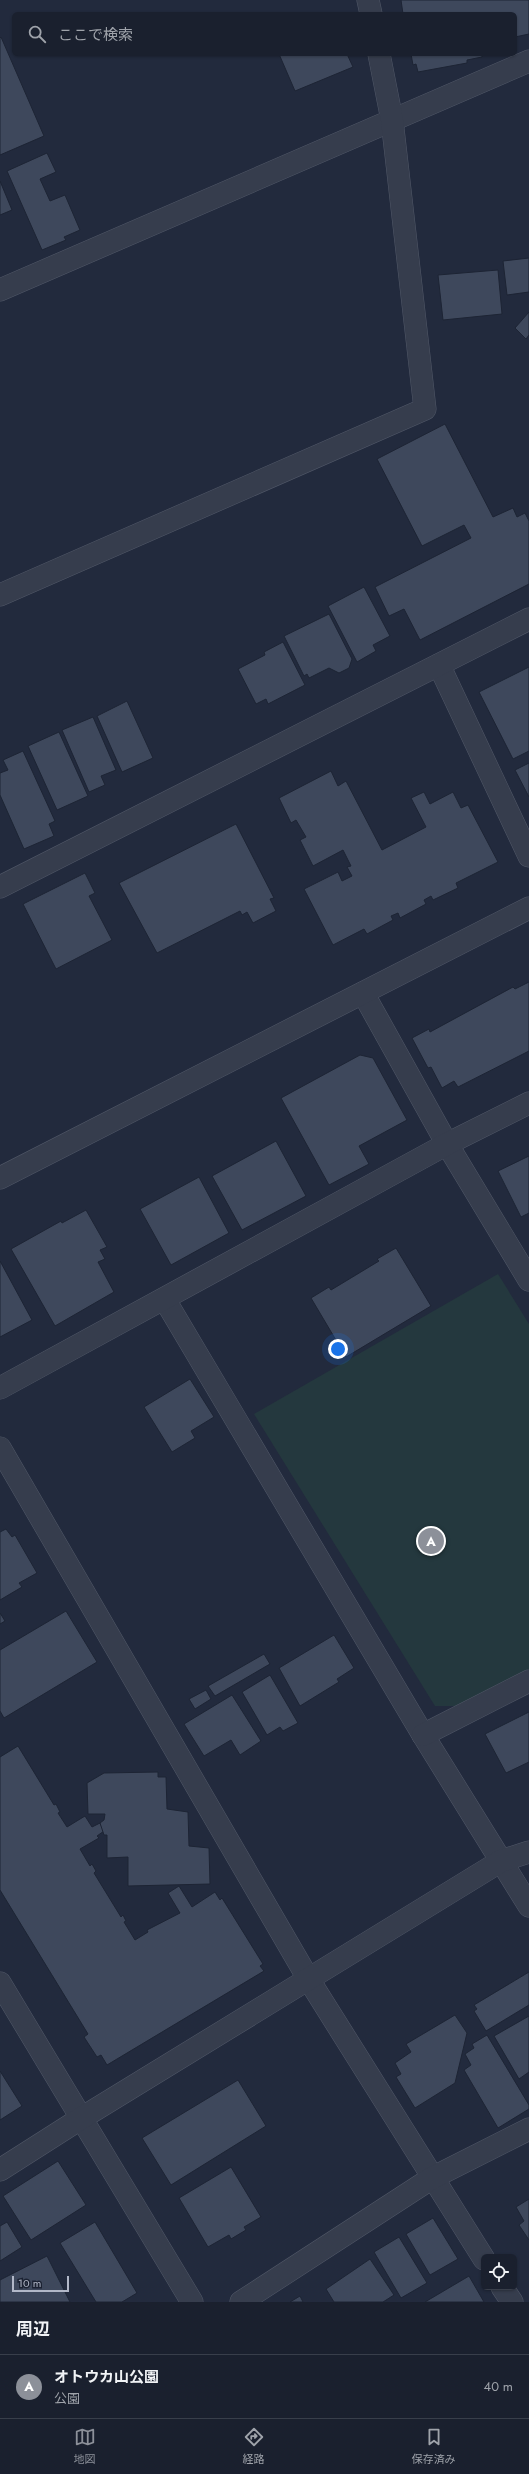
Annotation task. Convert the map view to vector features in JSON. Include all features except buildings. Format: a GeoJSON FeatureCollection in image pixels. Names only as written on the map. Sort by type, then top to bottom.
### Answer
{"type":"FeatureCollection","features":[{"type":"Feature","properties":{"kind":"street"},"geometry":{"type":"LineString","coordinates":[[368,0],[371,12]]}},
{"type":"Feature","properties":{"kind":"street"},"geometry":{"type":"LineString","coordinates":[[0,595],[425,409],[392,120],[379,56]]}},
{"type":"Feature","properties":{"kind":"street"},"geometry":{"type":"LineString","coordinates":[[0,290],[529,61]]}},
{"type":"Feature","properties":{"kind":"street"},"geometry":{"type":"LineString","coordinates":[[0,887],[529,619]]}},
{"type":"Feature","properties":{"kind":"street"},"geometry":{"type":"LineString","coordinates":[[440,665],[529,856]]}},
{"type":"Feature","properties":{"kind":"street"},"geometry":{"type":"LineString","coordinates":[[0,1178],[529,908]]}},
{"type":"Feature","properties":{"kind":"street"},"geometry":{"type":"LineString","coordinates":[[363,993],[447,1144],[527,1274]]}},
{"type":"Feature","properties":{"kind":"street"},"geometry":{"type":"LineString","coordinates":[[0,1388],[165,1300],[447,1144],[529,1103]]}},
{"type":"Feature","properties":{"kind":"street"},"geometry":{"type":"LineString","coordinates":[[165,1300],[423,1734],[529,1906]]}},
{"type":"Feature","properties":{"kind":"street"},"geometry":{"type":"LineString","coordinates":[[0,1448],[309,1980],[481,2254]]}},
{"type":"Feature","properties":{"kind":"street"},"geometry":{"type":"LineString","coordinates":[[423,1734],[529,1681]]}},
{"type":"Feature","properties":{"kind":"street"},"geometry":{"type":"LineString","coordinates":[[0,2170],[80,2119],[501,1861],[529,1852]]}},
{"type":"Feature","properties":{"kind":"street"},"geometry":{"type":"LineString","coordinates":[[0,1983],[80,2119],[192,2302]]}},
{"type":"Feature","properties":{"kind":"street"},"geometry":{"type":"LineString","coordinates":[[241,2302],[432,2178],[529,2129]]}},
{"type":"Feature","properties":{"kind":"street"},"geometry":{"type":"LineString","coordinates":[[504,2290],[512,2302]]}},
{"type":"Feature","properties":{"kind":"shaded area"},"geometry":{"type":"Polygon","coordinates":[[[498,1274],[529,1324],[529,1669],[457,1706],[435,1706],[254,1414],[498,1274]]]}},
{"type":"Feature","properties":{"kind":"place","name":"オトウカ山公園"},"geometry":{"type":"Point","coordinates":[431,1541]}}]}
